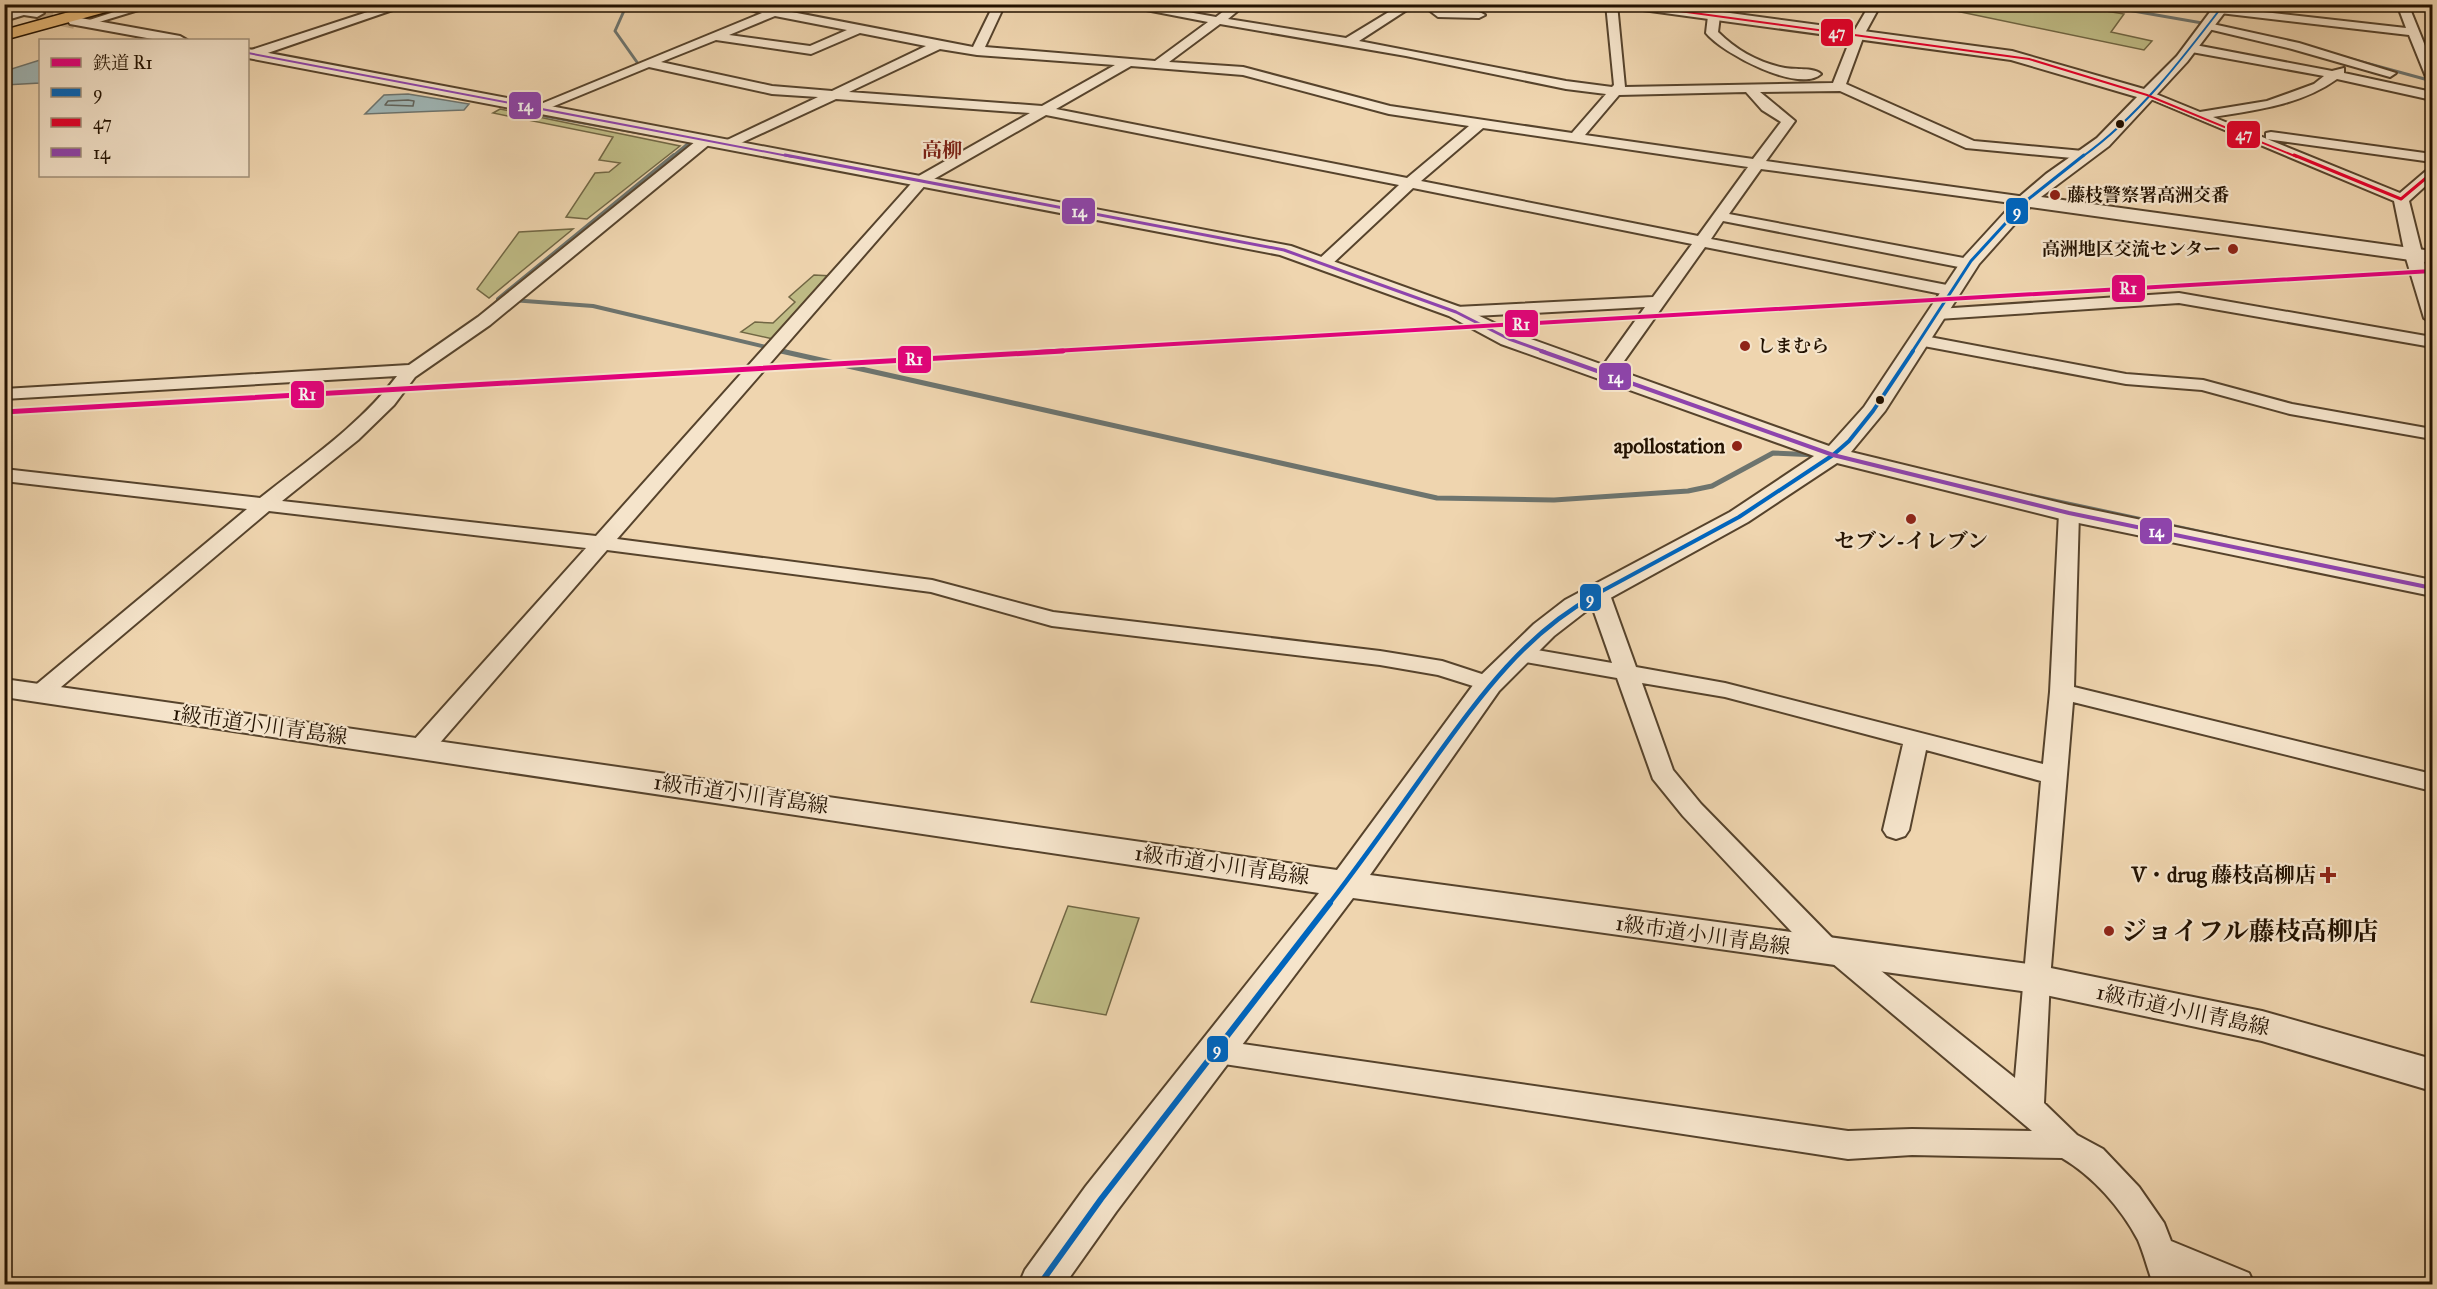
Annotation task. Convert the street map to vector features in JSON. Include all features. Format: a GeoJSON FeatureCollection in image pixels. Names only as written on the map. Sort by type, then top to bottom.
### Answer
{"type":"FeatureCollection","features":[{"type":"Feature","properties":{"kind":"highway"},"geometry":{"type":"LineString","coordinates":[[4,29],[96,4]]}},
{"type":"Feature","properties":{"kind":"highway"},"geometry":{"type":"LineString","coordinates":[[4,35],[118,4]]}},
{"type":"Feature","properties":{"kind":"street"},"geometry":{"type":"LineString","coordinates":[[4,18],[33,13],[56,4]]}},
{"type":"Feature","properties":{"kind":"street"},"geometry":{"type":"LineString","coordinates":[[81,22],[153,4]]}},
{"type":"Feature","properties":{"kind":"street"},"geometry":{"type":"LineString","coordinates":[[250,54],[405,4]]}},
{"type":"Feature","properties":{"kind":"street"},"geometry":{"type":"LineString","coordinates":[[537,108],[794,4]]}},
{"type":"Feature","properties":{"kind":"street"},"geometry":{"type":"LineString","coordinates":[[977,51],[1000,4]]}},
{"type":"Feature","properties":{"kind":"street"},"geometry":{"type":"LineString","coordinates":[[1120,4],[1347,43],[1566,85],[1614,91],[1842,87]]}},
{"type":"Feature","properties":{"kind":"street"},"geometry":{"type":"LineString","coordinates":[[1158,64],[1241,4]]}},
{"type":"Feature","properties":{"kind":"street"},"geometry":{"type":"LineString","coordinates":[[1347,43],[1411,4]]}},
{"type":"Feature","properties":{"kind":"street"},"geometry":{"type":"LineString","coordinates":[[1426,4],[1438,14],[1479,15]]}},
{"type":"Feature","properties":{"kind":"street"},"geometry":{"type":"LineString","coordinates":[[1576,137],[1620,85],[1611,4]]}},
{"type":"Feature","properties":{"kind":"street"},"geometry":{"type":"LineString","coordinates":[[1628,4],[2029,59],[2148,95],[2406,196],[2433,196]]}},
{"type":"Feature","properties":{"kind":"street"},"geometry":{"type":"LineString","coordinates":[[1834,73],[1876,4]]}},
{"type":"Feature","properties":{"kind":"street"},"geometry":{"type":"LineString","coordinates":[[2402,4],[2428,54],[2433,77]]}},
{"type":"Feature","properties":{"kind":"street"},"geometry":{"type":"LineString","coordinates":[[735,5],[977,51],[1243,71],[1389,110],[1755,164],[2433,257]]}},
{"type":"Feature","properties":{"kind":"street"},"geometry":{"type":"LineString","coordinates":[[1040,1284],[1345,884],[1489,684],[1544,630],[1598,591],[1739,517],[1833,455],[1849,441],[1873,411],[1969,264],[2026,201],[2052,178],[2103,142],[2190,48],[2222,7],[2417,32]]}},
{"type":"Feature","properties":{"kind":"street"},"geometry":{"type":"LineString","coordinates":[[4,8],[33,13]]}},
{"type":"Feature","properties":{"kind":"street"},"geometry":{"type":"LineString","coordinates":[[1714,16],[1713,33],[1729,48],[1744,56],[1794,75],[1834,73]]}},
{"type":"Feature","properties":{"kind":"street"},"geometry":{"type":"LineString","coordinates":[[81,22],[174,39]]}},
{"type":"Feature","properties":{"kind":"street"},"geometry":{"type":"LineString","coordinates":[[2208,26],[2433,83]]}},
{"type":"Feature","properties":{"kind":"street"},"geometry":{"type":"LineString","coordinates":[[714,36],[811,50],[862,28]]}},
{"type":"Feature","properties":{"kind":"street"},"geometry":{"type":"LineString","coordinates":[[730,144],[938,45]]}},
{"type":"Feature","properties":{"kind":"street"},"geometry":{"type":"LineString","coordinates":[[2190,48],[2433,96]]}},
{"type":"Feature","properties":{"kind":"street"},"geometry":{"type":"LineString","coordinates":[[250,54],[1255,243],[1325,262],[1456,312],[1509,339],[1833,455],[2069,513],[2433,588]]}},
{"type":"Feature","properties":{"kind":"street"},"geometry":{"type":"LineString","coordinates":[[422,747],[599,543],[922,180],[1129,62]]}},
{"type":"Feature","properties":{"kind":"street"},"geometry":{"type":"LineString","coordinates":[[647,63],[772,90],[1042,110],[1952,291]]}},
{"type":"Feature","properties":{"kind":"street"},"geometry":{"type":"LineString","coordinates":[[2199,116],[2270,104],[2318,87],[2354,63]]}},
{"type":"Feature","properties":{"kind":"street"},"geometry":{"type":"LineString","coordinates":[[1834,73],[1842,87],[1971,145],[2083,156]]}},
{"type":"Feature","properties":{"kind":"street"},"geometry":{"type":"LineString","coordinates":[[1606,374],[1788,121],[1767,107],[1750,89]]}},
{"type":"Feature","properties":{"kind":"street"},"geometry":{"type":"LineString","coordinates":[[1325,262],[1409,184],[1480,123]]}},
{"type":"Feature","properties":{"kind":"street"},"geometry":{"type":"LineString","coordinates":[[2241,133],[2433,158]]}},
{"type":"Feature","properties":{"kind":"street"},"geometry":{"type":"LineString","coordinates":[[40,693],[263,506],[351,436],[388,401],[413,370],[484,321],[706,140]]}},
{"type":"Feature","properties":{"kind":"street"},"geometry":{"type":"LineString","coordinates":[[2406,196],[2433,173]]}},
{"type":"Feature","properties":{"kind":"street"},"geometry":{"type":"LineString","coordinates":[[2406,196],[2412,255],[2433,318]]}},
{"type":"Feature","properties":{"kind":"street"},"geometry":{"type":"LineString","coordinates":[[1718,216],[1969,264]]}},
{"type":"Feature","properties":{"kind":"street"},"geometry":{"type":"LineString","coordinates":[[1938,314],[2179,298],[2433,342]]}},
{"type":"Feature","properties":{"kind":"street"},"geometry":{"type":"LineString","coordinates":[[1456,312],[1657,302]]}},
{"type":"Feature","properties":{"kind":"street"},"geometry":{"type":"LineString","coordinates":[[1919,340],[2126,379],[2203,385],[2290,409],[2433,434]]}},
{"type":"Feature","properties":{"kind":"street"},"geometry":{"type":"LineString","coordinates":[[4,394],[413,370]]}},
{"type":"Feature","properties":{"kind":"street"},"geometry":{"type":"LineString","coordinates":[[4,475],[599,543],[932,586],[1052,619],[1391,660],[1442,668],[1489,684]]}},
{"type":"Feature","properties":{"kind":"street"},"geometry":{"type":"LineString","coordinates":[[2028,1107],[2036,979],[2062,692],[2069,513]]}},
{"type":"Feature","properties":{"kind":"street"},"geometry":{"type":"LineString","coordinates":[[1598,591],[1662,773],[1692,810],[1835,953],[2028,1107],[2066,1145],[2092,1159],[2128,1197],[2160,1252],[2170,1284]]}},
{"type":"Feature","properties":{"kind":"street"},"geometry":{"type":"LineString","coordinates":[[1520,654],[1725,690],[1917,738],[2055,776]]}},
{"type":"Feature","properties":{"kind":"street","name":"1級市道小川青島線"},"geometry":{"type":"LineString","coordinates":[[4,688],[422,747],[1345,884],[2036,979],[2262,1026],[2433,1075]]}},
{"type":"Feature","properties":{"kind":"street"},"geometry":{"type":"LineString","coordinates":[[2062,692],[2433,782]]}},
{"type":"Feature","properties":{"kind":"street"},"geometry":{"type":"LineString","coordinates":[[1896,830],[1917,738]]}},
{"type":"Feature","properties":{"kind":"street"},"geometry":{"type":"LineString","coordinates":[[1215,1052],[1848,1144],[1911,1142],[2066,1145]]}},
{"type":"Feature","properties":{"kind":"street"},"geometry":{"type":"LineString","coordinates":[[2160,1252],[2237,1284]]}},
{"type":"Feature","properties":{"kind":"shaded area"},"geometry":{"type":"Polygon","coordinates":[[[1927,5],[2069,5],[2124,14],[2111,32],[2152,41],[2144,50],[1927,5]]]}},
{"type":"Feature","properties":{"kind":"shaded area"},"geometry":{"type":"Polygon","coordinates":[[[500,109],[680,146],[587,219],[566,217],[595,173],[609,172],[620,163],[599,160],[613,137],[493,113],[500,109]]]}},
{"type":"Feature","properties":{"kind":"shaded area"},"geometry":{"type":"Polygon","coordinates":[[[573,229],[489,298],[477,289],[519,232],[573,229]]]}},
{"type":"Feature","properties":{"kind":"shaded area"},"geometry":{"type":"Polygon","coordinates":[[[814,275],[832,276],[773,339],[741,332],[755,322],[773,323],[795,302],[789,297],[814,275]]]}},
{"type":"Feature","properties":{"kind":"shaded area"},"geometry":{"type":"Polygon","coordinates":[[[1068,906],[1139,918],[1106,1015],[1031,1002],[1068,906]]]}},
{"type":"Feature","properties":{"kind":"water"},"geometry":{"type":"Polygon","coordinates":[[[39,60],[39,83],[5,85],[5,71],[39,60]]]}},
{"type":"Feature","properties":{"kind":"water"},"geometry":{"type":"Polygon","coordinates":[[[408,94],[469,104],[464,110],[365,114],[384,95],[408,94]]]}},
{"type":"Feature","properties":{"kind":"waterway"},"geometry":{"type":"LineString","coordinates":[[627,4],[615,31],[639,65]]}},
{"type":"Feature","properties":{"kind":"waterway"},"geometry":{"type":"LineString","coordinates":[[2093,4],[2208,24]]}},
{"type":"Feature","properties":{"kind":"waterway"},"geometry":{"type":"LineString","coordinates":[[2340,56],[2432,81]]}},
{"type":"Feature","properties":{"kind":"waterway"},"geometry":{"type":"LineString","coordinates":[[531,108],[522,112],[662,137]]}},
{"type":"Feature","properties":{"kind":"waterway"},"geometry":{"type":"LineString","coordinates":[[672,157],[690,142],[684,141]]}},
{"type":"Feature","properties":{"kind":"waterway"},"geometry":{"type":"LineString","coordinates":[[674,155],[498,299],[593,306],[787,352]]}},
{"type":"Feature","properties":{"kind":"waterway"},"geometry":{"type":"LineString","coordinates":[[781,351],[1437,498],[1554,500],[1688,491],[1712,486],[1773,453],[1818,455]]}},
{"type":"Feature","properties":{"kind":"waterway"},"geometry":{"type":"LineString","coordinates":[[2031,496],[2226,538]]}},
{"type":"Feature","properties":{"kind":"tunnel"},"geometry":{"type":"LineString","coordinates":[[37,13],[75,21]]}},
{"type":"Feature","properties":{"kind":"rail line","name":"R1"},"geometry":{"type":"LineString","coordinates":[[4,412],[2432,271]]}},
{"type":"Feature","properties":{"kind":"transit line","name":"47"},"geometry":{"type":"LineString","coordinates":[[1628,4],[2029,59],[2147,95],[2401,199],[2411,193],[2432,173]]}},
{"type":"Feature","properties":{"kind":"transit line","name":"9"},"geometry":{"type":"LineString","coordinates":[[1040,1284],[1101,1199],[1345,884],[1489,684],[1544,630],[1575,606],[1739,517],[1833,455],[1849,441],[1873,411],[1971,261],[2026,201],[2052,178],[2103,142],[2182,59],[2224,4]]}},
{"type":"Feature","properties":{"kind":"transit line","name":"14"},"geometry":{"type":"LineString","coordinates":[[249,53],[1284,250],[1456,312],[1509,339],[1833,455],[2069,513],[2432,588]]}},
{"type":"Feature","properties":{"kind":"place","name":"藤枝警察署高洲交番"},"geometry":{"type":"Point","coordinates":[2055,195]}},
{"type":"Feature","properties":{"kind":"place","name":"高洲地区交流センター"},"geometry":{"type":"Point","coordinates":[2233,249]}},
{"type":"Feature","properties":{"kind":"place","name":"しまむら"},"geometry":{"type":"Point","coordinates":[1745,346]}},
{"type":"Feature","properties":{"kind":"place","name":"apollostation"},"geometry":{"type":"Point","coordinates":[1737,446]}},
{"type":"Feature","properties":{"kind":"place","name":"セブン-イレブン"},"geometry":{"type":"Point","coordinates":[1911,519]}},
{"type":"Feature","properties":{"kind":"place","name":"V・drug 藤枝高柳店"},"geometry":{"type":"Point","coordinates":[2328,875]}},
{"type":"Feature","properties":{"kind":"place","name":"ジョイフル藤枝高柳店"},"geometry":{"type":"Point","coordinates":[2109,931]}},
{"type":"Feature","properties":{"kind":"district","name":"高柳"},"geometry":{"type":"Point","coordinates":[942,150]}}]}
